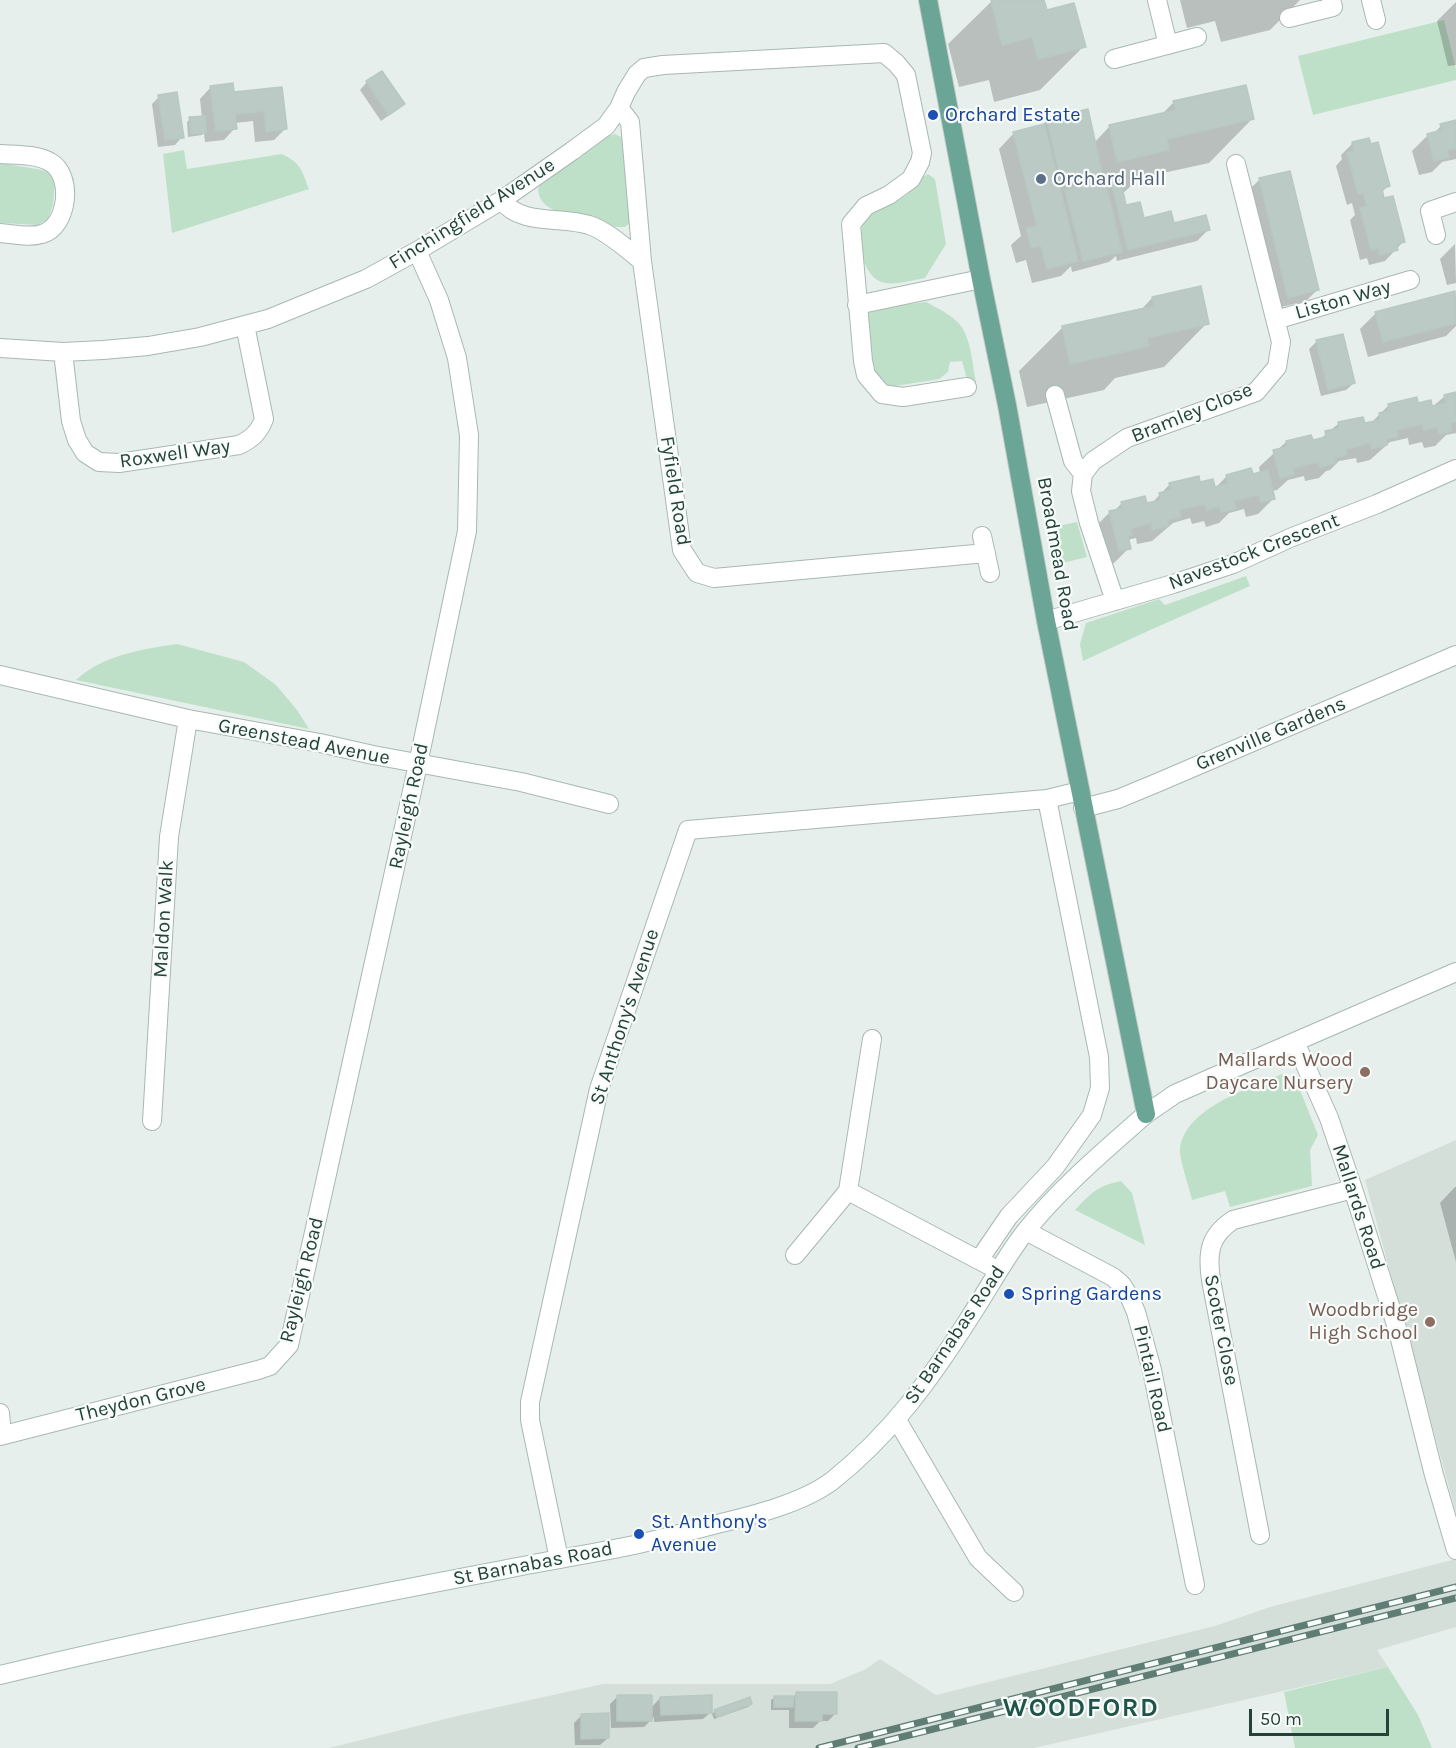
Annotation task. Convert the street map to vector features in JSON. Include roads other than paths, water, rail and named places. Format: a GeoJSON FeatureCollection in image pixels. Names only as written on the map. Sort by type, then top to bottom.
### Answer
{"type":"FeatureCollection","features":[{"type":"Feature","properties":{"kind":"main road","name":"Broadmead Road"},"geometry":{"type":"LineString","coordinates":[[928,0],[1007,405],[1046,621],[1146,1114]]}},
{"type":"Feature","properties":{"kind":"street"},"geometry":{"type":"LineString","coordinates":[[1157,0],[1168,45]]}},
{"type":"Feature","properties":{"kind":"street"},"geometry":{"type":"LineString","coordinates":[[1289,18],[1333,8],[1331,0]]}},
{"type":"Feature","properties":{"kind":"street"},"geometry":{"type":"LineString","coordinates":[[1371,0],[1376,20]]}},
{"type":"Feature","properties":{"kind":"street"},"geometry":{"type":"LineString","coordinates":[[1114,59],[1197,37]]}},
{"type":"Feature","properties":{"kind":"street","name":"Finchingfield Avenue"},"geometry":{"type":"LineString","coordinates":[[0,348],[63,352],[148,346],[200,337],[268,319],[366,279],[502,200],[606,126],[620,108],[637,74],[644,68],[663,65],[884,53],[906,75],[922,153],[911,179],[889,195],[866,206],[851,224],[857,305]]}},
{"type":"Feature","properties":{"kind":"street","name":"Fyfield Road"},"geometry":{"type":"LineString","coordinates":[[620,108],[630,122],[642,261],[682,550],[697,573],[714,578],[984,544],[990,573]]}},
{"type":"Feature","properties":{"kind":"street"},"geometry":{"type":"LineString","coordinates":[[0,154],[40,158],[51,162],[60,170],[65,191],[62,216],[52,229],[35,236],[0,233]]}},
{"type":"Feature","properties":{"kind":"street","name":"Bramley Close"},"geometry":{"type":"LineString","coordinates":[[1083,474],[1093,460],[1127,438],[1256,392],[1276,367],[1281,342],[1236,164]]}},
{"type":"Feature","properties":{"kind":"street"},"geometry":{"type":"LineString","coordinates":[[502,200],[507,207],[522,215],[589,225],[616,241],[642,261]]}},
{"type":"Feature","properties":{"kind":"street"},"geometry":{"type":"LineString","coordinates":[[1436,235],[1431,211],[1456,202]]}},
{"type":"Feature","properties":{"kind":"street","name":"Rayleigh Road"},"geometry":{"type":"LineString","coordinates":[[278,1358],[289,1345],[294,1328],[467,531],[469,435],[457,358],[439,300],[417,251]]}},
{"type":"Feature","properties":{"kind":"street"},"geometry":{"type":"LineString","coordinates":[[967,387],[903,398],[882,394],[866,375],[857,305],[981,279]]}},
{"type":"Feature","properties":{"kind":"street","name":"Liston Way"},"geometry":{"type":"LineString","coordinates":[[1276,320],[1410,280]]}},
{"type":"Feature","properties":{"kind":"street","name":"Roxwell Way"},"geometry":{"type":"LineString","coordinates":[[63,352],[71,421],[77,440],[85,453],[99,462],[119,463],[239,446],[259,432],[264,419],[245,325]]}},
{"type":"Feature","properties":{"kind":"street"},"geometry":{"type":"LineString","coordinates":[[1055,394],[1073,461],[1083,474],[1081,491],[1089,523],[1115,601]]}},
{"type":"Feature","properties":{"kind":"street","name":"Navestock Crescent"},"geometry":{"type":"LineString","coordinates":[[1046,621],[1233,564],[1456,469]]}},
{"type":"Feature","properties":{"kind":"street","name":"Grenville Gardens"},"geometry":{"type":"LineString","coordinates":[[1082,800],[1118,800],[1456,655]]}},
{"type":"Feature","properties":{"kind":"street","name":"Greenstead Avenue"},"geometry":{"type":"LineString","coordinates":[[0,675],[188,719],[320,742],[373,756],[521,782],[609,804]]}},
{"type":"Feature","properties":{"kind":"street","name":"Maldon Walk"},"geometry":{"type":"LineString","coordinates":[[152,1121],[169,837],[188,719]]}},
{"type":"Feature","properties":{"kind":"street"},"geometry":{"type":"LineString","coordinates":[[979,1260],[1009,1216],[1055,1167],[1092,1115],[1100,1088],[1098,1058],[1047,799]]}},
{"type":"Feature","properties":{"kind":"street","name":"St Anthony's Avenue"},"geometry":{"type":"LineString","coordinates":[[559,1559],[530,1420],[530,1402],[599,1089],[688,830],[1047,799],[1082,800]]}},
{"type":"Feature","properties":{"kind":"street","name":"St Barnabas Road"},"geometry":{"type":"LineString","coordinates":[[0,1675],[125,1645],[272,1614],[633,1545],[741,1518],[802,1498],[829,1483],[897,1420],[932,1375],[973,1314],[998,1270],[1026,1231],[1096,1158],[1146,1114],[1175,1094],[1456,972]]}},
{"type":"Feature","properties":{"kind":"street"},"geometry":{"type":"LineString","coordinates":[[795,1255],[848,1191],[872,1039]]}},
{"type":"Feature","properties":{"kind":"street","name":"Mallards Road"},"geometry":{"type":"LineString","coordinates":[[1295,1042],[1329,1118],[1353,1189],[1398,1331],[1434,1475],[1456,1550]]}},
{"type":"Feature","properties":{"kind":"street","name":"Scoter Close"},"geometry":{"type":"LineString","coordinates":[[1260,1535],[1208,1264],[1210,1248],[1222,1227],[1233,1220],[1353,1189]]}},
{"type":"Feature","properties":{"kind":"street"},"geometry":{"type":"LineString","coordinates":[[848,1191],[998,1270]]}},
{"type":"Feature","properties":{"kind":"street","name":"Pintail Road"},"geometry":{"type":"LineString","coordinates":[[1026,1231],[1113,1277],[1129,1296],[1136,1312],[1156,1387],[1195,1584]]}},
{"type":"Feature","properties":{"kind":"street","name":"Theydon Grove"},"geometry":{"type":"LineString","coordinates":[[1,1436],[258,1370],[270,1366],[278,1358]]}},
{"type":"Feature","properties":{"kind":"street"},"geometry":{"type":"LineString","coordinates":[[0,1413],[1,1436]]}},
{"type":"Feature","properties":{"kind":"street"},"geometry":{"type":"LineString","coordinates":[[897,1420],[978,1558],[1014,1592]]}},
{"type":"Feature","properties":{"kind":"railway"},"geometry":{"type":"LineString","coordinates":[[819,1748],[1456,1587]]}},
{"type":"Feature","properties":{"kind":"railway"},"geometry":{"type":"LineString","coordinates":[[858,1748],[1456,1598]]}},
{"type":"Feature","properties":{"kind":"place","name":"Orchard Estate"},"geometry":{"type":"Point","coordinates":[933,115]}},
{"type":"Feature","properties":{"kind":"place","name":"Orchard Hall"},"geometry":{"type":"Point","coordinates":[1041,179]}},
{"type":"Feature","properties":{"kind":"place","name":"Mallards Wood Daycare Nursery"},"geometry":{"type":"Point","coordinates":[1365,1072]}},
{"type":"Feature","properties":{"kind":"place","name":"Spring Gardens"},"geometry":{"type":"Point","coordinates":[1009,1294]}},
{"type":"Feature","properties":{"kind":"place","name":"Woodbridge High School"},"geometry":{"type":"Point","coordinates":[1430,1322]}},
{"type":"Feature","properties":{"kind":"place","name":"St. Anthony's Avenue"},"geometry":{"type":"Point","coordinates":[639,1534]}},
{"type":"Feature","properties":{"kind":"district","name":"WOODFORD"},"geometry":{"type":"Point","coordinates":[1081,1709]}}]}
